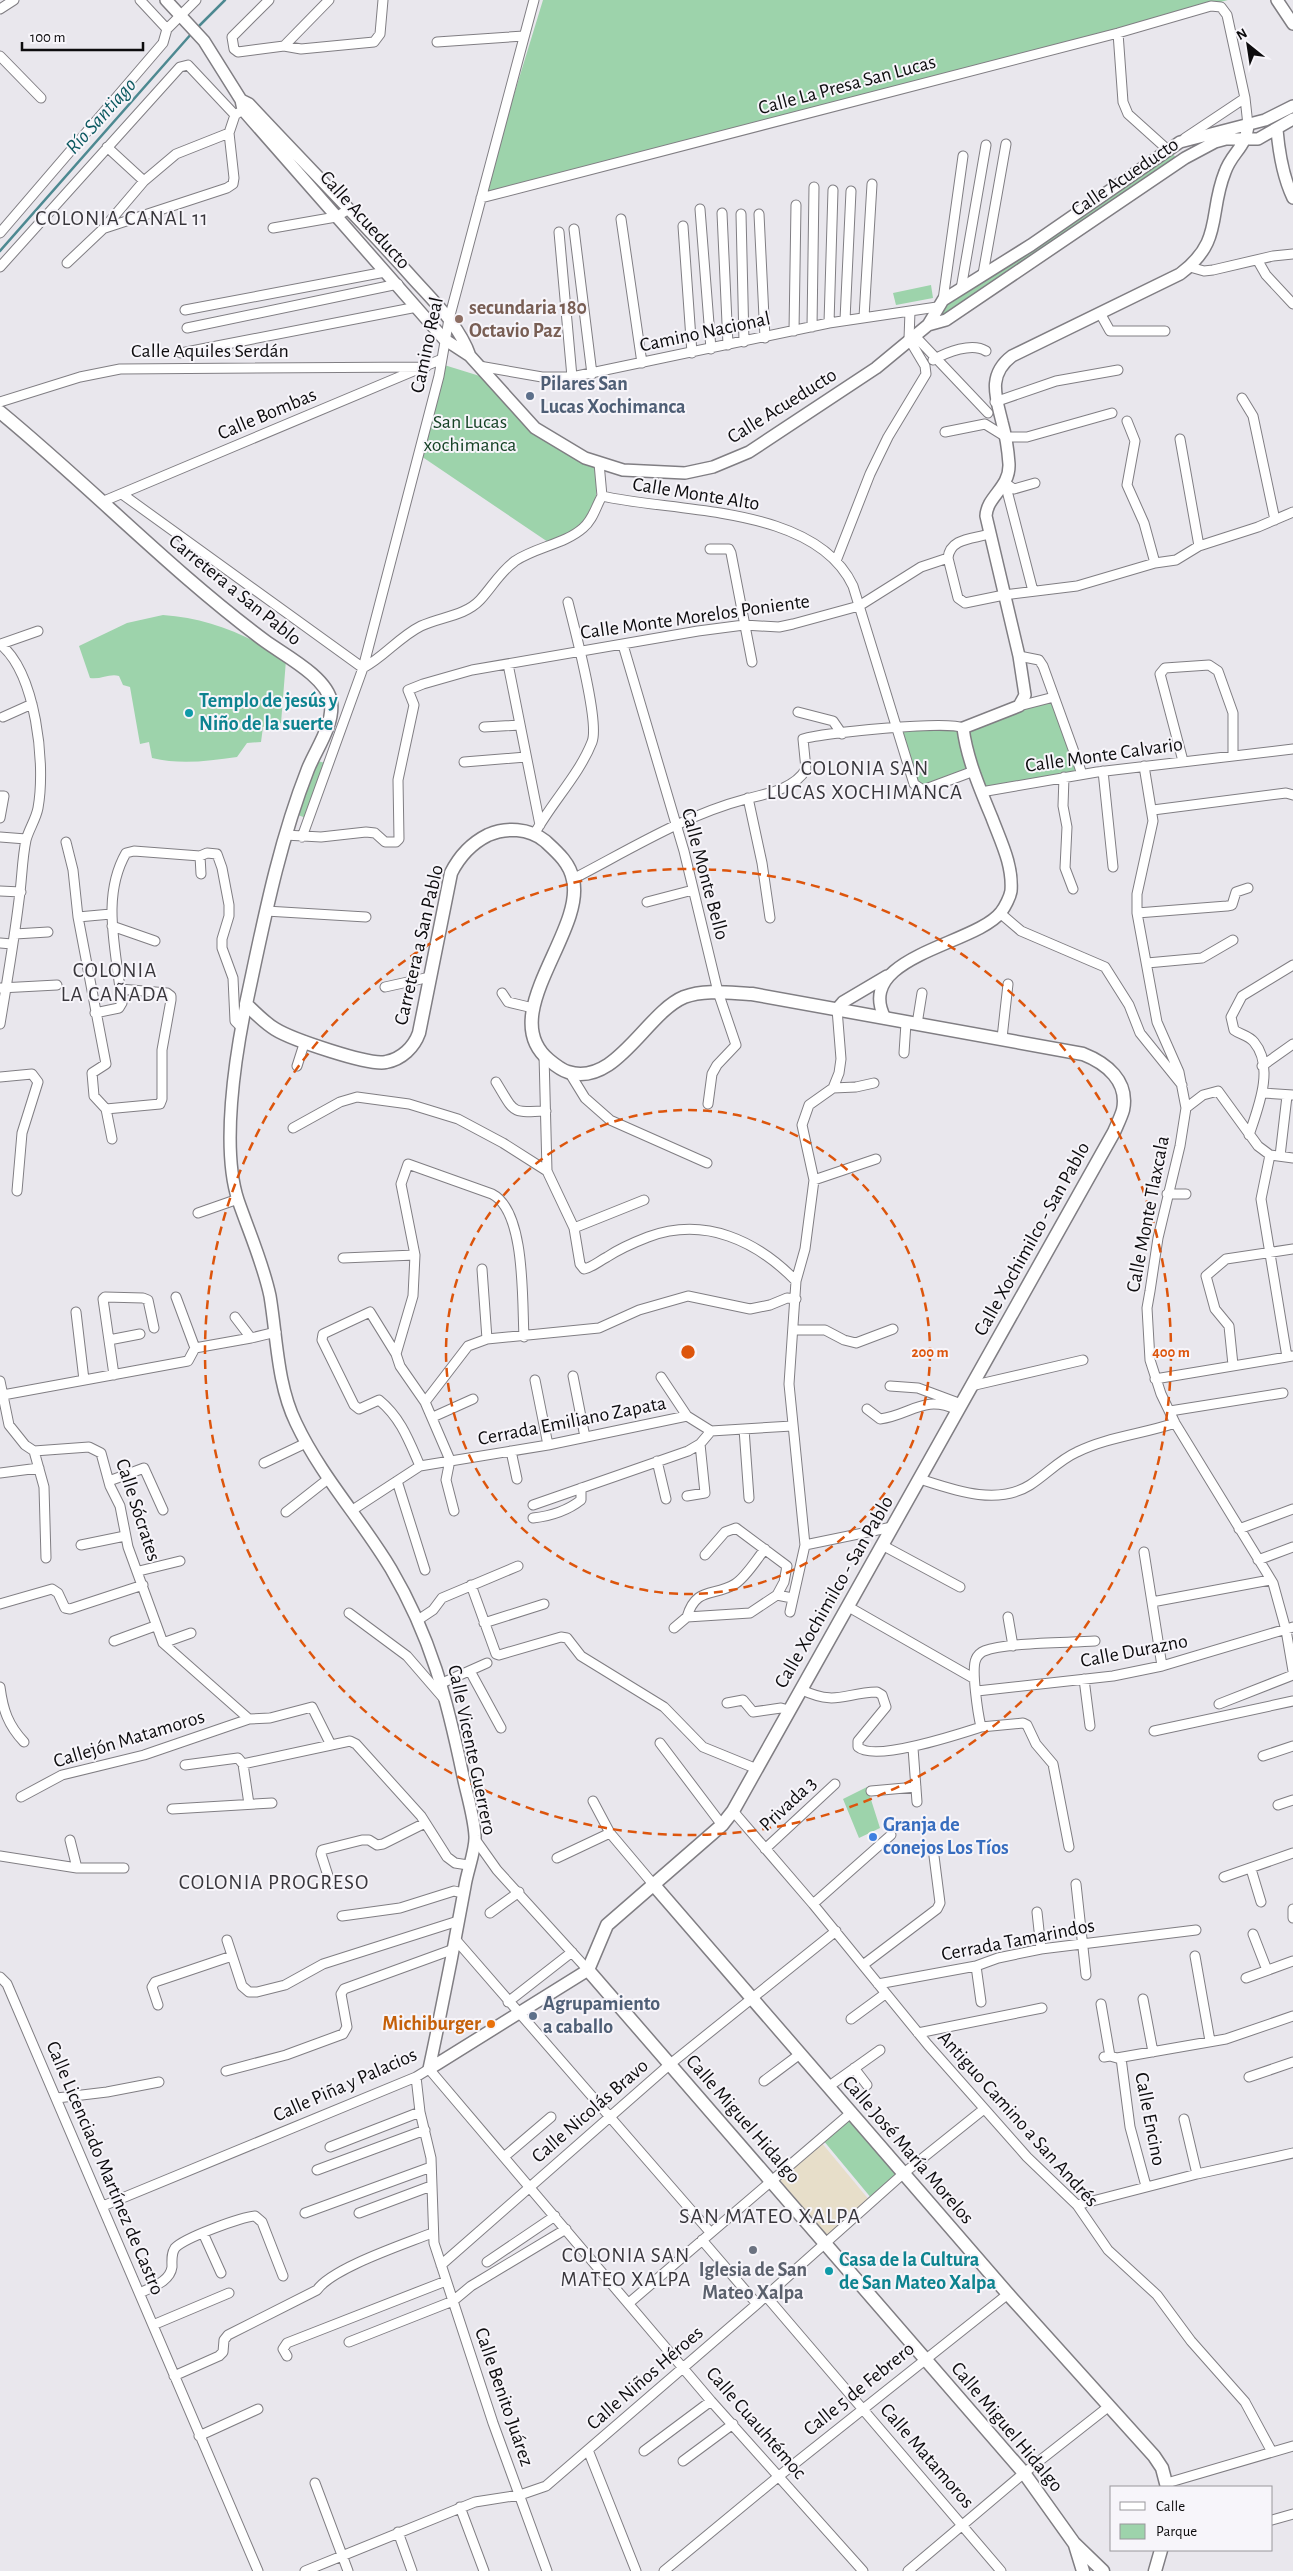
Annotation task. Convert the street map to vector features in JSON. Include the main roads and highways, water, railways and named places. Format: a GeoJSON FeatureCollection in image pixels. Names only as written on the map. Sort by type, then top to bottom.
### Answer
{"type":"FeatureCollection","features":[{"type":"Feature","properties":{"kind":"main road","name":"Carretera a San Pablo"},"geometry":{"type":"LineString","coordinates":[[0,412],[197,585],[322,684],[331,701],[329,724],[308,769],[285,835],[246,1004],[276,1029],[305,1041],[370,1062],[385,1063],[407,1051],[416,1042],[451,872],[458,860],[483,838],[493,833],[538,829],[567,863],[573,879],[574,902],[533,1008],[533,1035],[544,1055],[560,1068],[569,1072],[590,1072],[604,1067],[618,1058],[649,1024],[685,996],[718,992],[752,994],[885,1018]]}},
{"type":"Feature","properties":{"kind":"main road","name":"Calle Xochimilco - San Pablo"},"geometry":{"type":"LineString","coordinates":[[588,1970],[607,1925],[722,1825],[733,1811],[1114,1132],[1123,1109],[1117,1078],[1102,1062],[1083,1054],[885,1018]]}},
{"type":"Feature","properties":{"kind":"main road","name":"Calle José María Morelos"},"geometry":{"type":"LineString","coordinates":[[653,1884],[752,1996],[828,2087],[852,2112],[1008,2294],[1154,2456],[1167,2485]]}},
{"type":"Feature","properties":{"kind":"main road","name":"Calle Miguel Hidalgo"},"geometry":{"type":"LineString","coordinates":[[588,1970],[1024,2473],[1074,2543],[1103,2571]]}},
{"type":"Feature","properties":{"kind":"main road","name":"Calle Miguel Hidalgo"},"geometry":{"type":"LineString","coordinates":[[1074,2543],[1083,2571]]}},
{"type":"Feature","properties":{"kind":"main road"},"geometry":{"type":"LineString","coordinates":[[1155,2571],[1161,2551]]}},
{"type":"Feature","properties":{"kind":"waterway","name":"Río Santiago"},"geometry":{"type":"LineString","coordinates":[[196,29],[225,0]]}},
{"type":"Feature","properties":{"kind":"waterway","name":"Río Santiago"},"geometry":{"type":"LineString","coordinates":[[0,251],[192,33]]}},
{"type":"Feature","properties":{"kind":"place","name":"secundaria 180 Octavio Paz"},"geometry":{"type":"Point","coordinates":[459,319]}},
{"type":"Feature","properties":{"kind":"place","name":"Pilares San Lucas Xochimanca"},"geometry":{"type":"Point","coordinates":[530,396]}},
{"type":"Feature","properties":{"kind":"place","name":"Templo de jesús y Niño de la suerte"},"geometry":{"type":"Point","coordinates":[189,713]}},
{"type":"Feature","properties":{"kind":"place","name":"Granja de conejos Los Tíos"},"geometry":{"type":"Point","coordinates":[873,1837]}},
{"type":"Feature","properties":{"kind":"place","name":"Agrupamiento a caballo"},"geometry":{"type":"Point","coordinates":[533,2016]}},
{"type":"Feature","properties":{"kind":"place","name":"Michiburger"},"geometry":{"type":"Point","coordinates":[491,2024]}},
{"type":"Feature","properties":{"kind":"place","name":"Iglesia de San Mateo Xalpa"},"geometry":{"type":"Point","coordinates":[753,2250]}},
{"type":"Feature","properties":{"kind":"place","name":"Casa de la Cultura de San Mateo Xalpa"},"geometry":{"type":"Point","coordinates":[829,2271]}},
{"type":"Feature","properties":{"kind":"district","name":"COLONIA CANAL 11"},"geometry":{"type":"Point","coordinates":[122,218]}},
{"type":"Feature","properties":{"kind":"district","name":"COLONIA SAN LUCAS XOCHIMANCA"},"geometry":{"type":"Point","coordinates":[865,780]}},
{"type":"Feature","properties":{"kind":"district","name":"COLONIA LA CAÑADA"},"geometry":{"type":"Point","coordinates":[115,982]}},
{"type":"Feature","properties":{"kind":"district","name":"COLONIA PROGRESO"},"geometry":{"type":"Point","coordinates":[274,1882]}},
{"type":"Feature","properties":{"kind":"district","name":"SAN MATEO XALPA"},"geometry":{"type":"Point","coordinates":[770,2216]}},
{"type":"Feature","properties":{"kind":"district","name":"COLONIA SAN MATEO XALPA"},"geometry":{"type":"Point","coordinates":[626,2267]}},
{"type":"Feature","properties":{"kind":"park label","name":"San Lucas xochimanca"},"geometry":{"type":"Point","coordinates":[470,434]}}]}
